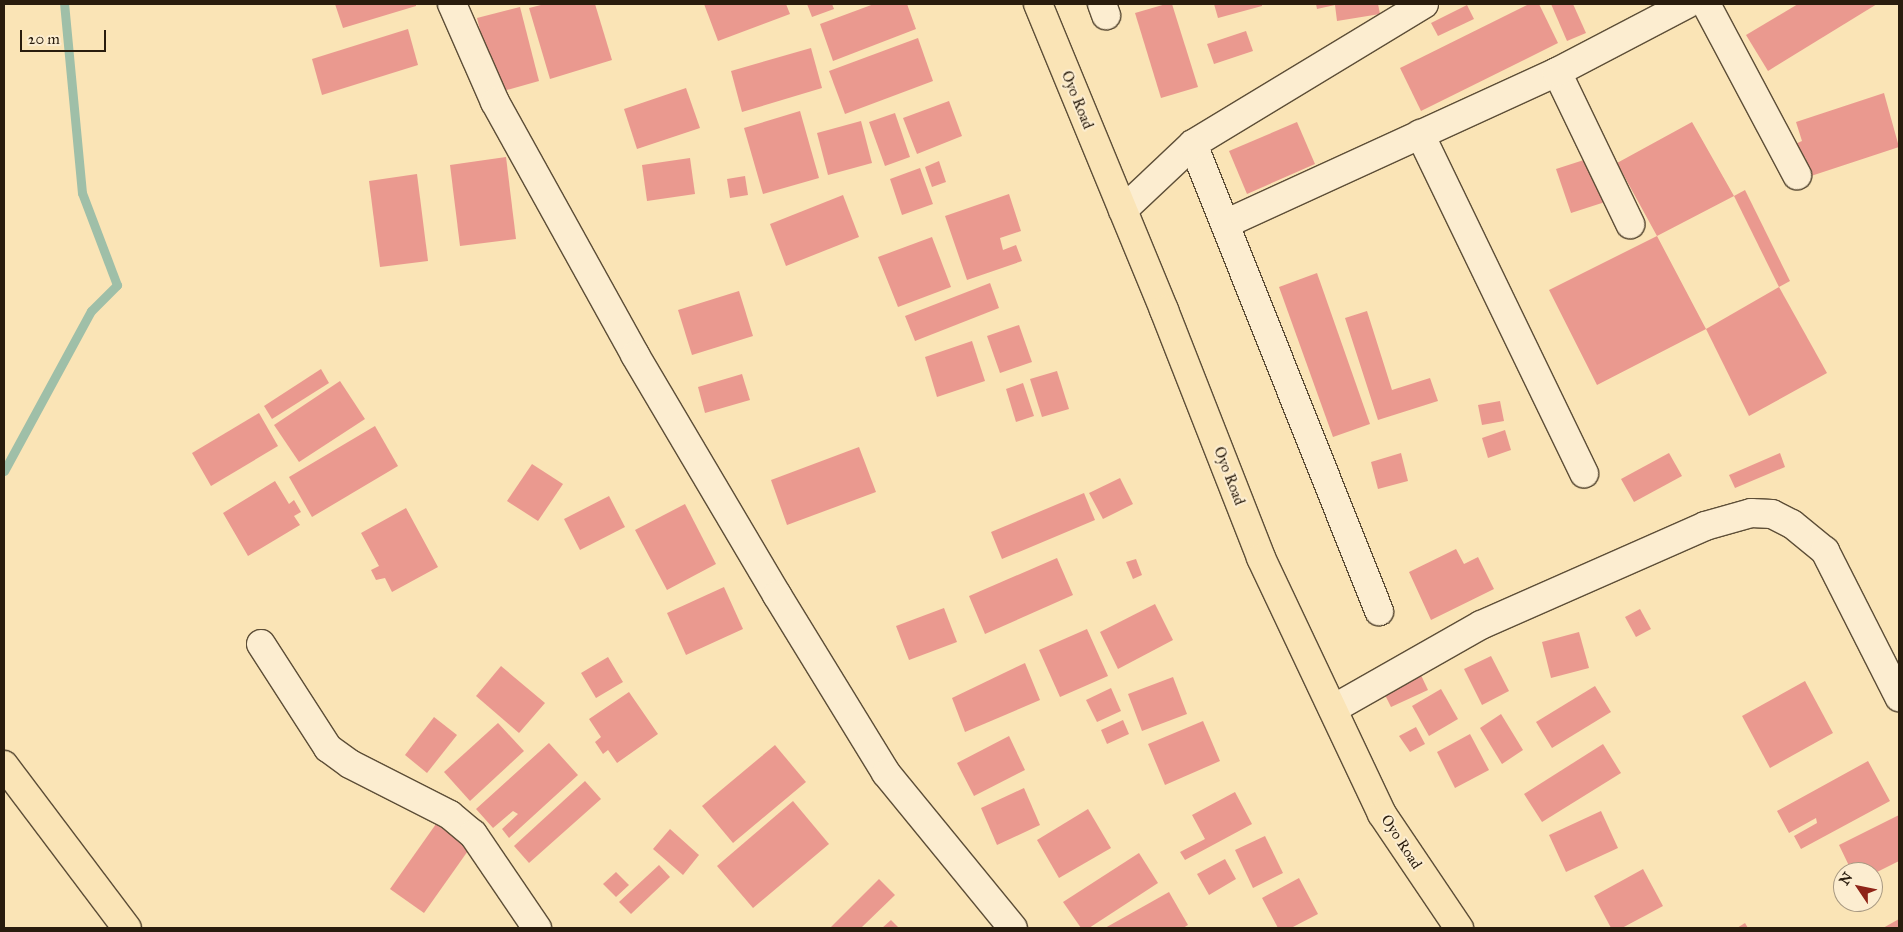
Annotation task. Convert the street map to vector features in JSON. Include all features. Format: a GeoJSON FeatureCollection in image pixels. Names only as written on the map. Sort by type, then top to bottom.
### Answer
{"type":"FeatureCollection","features":[{"type":"Feature","properties":{"kind":"highway","name":"Oyo Road"},"geometry":{"type":"LineString","coordinates":[[1038,4],[1123,210],[1261,558],[1382,814],[1459,928]]}},
{"type":"Feature","properties":{"kind":"highway"},"geometry":{"type":"LineString","coordinates":[[4,765],[128,928]]}},
{"type":"Feature","properties":{"kind":"street"},"geometry":{"type":"LineString","coordinates":[[452,4],[495,102],[635,355],[782,603],[886,773],[1013,928]]}},
{"type":"Feature","properties":{"kind":"street"},"geometry":{"type":"LineString","coordinates":[[1123,210],[1193,144],[1424,4]]}},
{"type":"Feature","properties":{"kind":"street"},"geometry":{"type":"LineString","coordinates":[[1225,224],[1557,72],[1687,4]]}},
{"type":"Feature","properties":{"kind":"street"},"geometry":{"type":"LineString","coordinates":[[1706,4],[1797,176]]}},
{"type":"Feature","properties":{"kind":"street"},"geometry":{"type":"LineString","coordinates":[[1557,72],[1630,224]]}},
{"type":"Feature","properties":{"kind":"street"},"geometry":{"type":"LineString","coordinates":[[1420,134],[1584,473]]}},
{"type":"Feature","properties":{"kind":"street"},"geometry":{"type":"LineString","coordinates":[[1193,144],[1379,611]]}},
{"type":"Feature","properties":{"kind":"street"},"geometry":{"type":"LineString","coordinates":[[1333,710],[1481,625],[1704,526],[1752,513],[1772,514],[1792,524],[1825,551],[1899,697]]}},
{"type":"Feature","properties":{"kind":"street"},"geometry":{"type":"LineString","coordinates":[[261,644],[328,748],[350,764],[450,815],[473,834],[536,928]]}},
{"type":"Feature","properties":{"kind":"building"},"geometry":{"type":"Polygon","coordinates":[[[335,4],[416,4],[416,6],[343,28],[335,4]]]}},
{"type":"Feature","properties":{"kind":"building"},"geometry":{"type":"Polygon","coordinates":[[[545,4],[595,4],[612,60],[550,79],[529,8],[545,4]]]}},
{"type":"Feature","properties":{"kind":"building"},"geometry":{"type":"Polygon","coordinates":[[[704,4],[786,4],[790,14],[718,41],[704,4]]]}},
{"type":"Feature","properties":{"kind":"building"},"geometry":{"type":"Polygon","coordinates":[[[807,4],[832,4],[834,9],[812,17],[807,4]]]}},
{"type":"Feature","properties":{"kind":"building"},"geometry":{"type":"Polygon","coordinates":[[[874,4],[907,4],[916,29],[833,61],[820,24],[874,4]]]}},
{"type":"Feature","properties":{"kind":"building"},"geometry":{"type":"Polygon","coordinates":[[[1172,4],[1198,87],[1161,98],[1135,13],[1172,4]]]}},
{"type":"Feature","properties":{"kind":"building"},"geometry":{"type":"Polygon","coordinates":[[[1214,4],[1262,4],[1262,6],[1218,18],[1214,4]]]}},
{"type":"Feature","properties":{"kind":"building"},"geometry":{"type":"Polygon","coordinates":[[[1316,4],[1378,4],[1380,14],[1337,21],[1335,5],[1317,9],[1316,4]]]}},
{"type":"Feature","properties":{"kind":"building"},"geometry":{"type":"Polygon","coordinates":[[[1529,4],[1539,4],[1558,43],[1421,111],[1400,68],[1529,4]]]}},
{"type":"Feature","properties":{"kind":"building"},"geometry":{"type":"Polygon","coordinates":[[[1551,4],[1573,4],[1586,33],[1567,41],[1551,4]]]}},
{"type":"Feature","properties":{"kind":"building"},"geometry":{"type":"Polygon","coordinates":[[[1798,4],[1877,4],[1768,71],[1746,35],[1798,4]]]}},
{"type":"Feature","properties":{"kind":"building"},"geometry":{"type":"Polygon","coordinates":[[[1467,5],[1474,19],[1438,36],[1431,23],[1467,5]]]}},
{"type":"Feature","properties":{"kind":"building"},"geometry":{"type":"Polygon","coordinates":[[[520,7],[539,81],[496,93],[477,18],[520,7]]]}},
{"type":"Feature","properties":{"kind":"building"},"geometry":{"type":"Polygon","coordinates":[[[408,29],[418,65],[322,95],[312,59],[408,29]]]}},
{"type":"Feature","properties":{"kind":"building"},"geometry":{"type":"Polygon","coordinates":[[[1246,31],[1253,51],[1214,64],[1207,44],[1246,31]]]}},
{"type":"Feature","properties":{"kind":"building"},"geometry":{"type":"Polygon","coordinates":[[[918,38],[933,81],[845,114],[829,71],[918,38]]]}},
{"type":"Feature","properties":{"kind":"building"},"geometry":{"type":"Polygon","coordinates":[[[811,48],[822,88],[742,112],[731,71],[811,48]]]}},
{"type":"Feature","properties":{"kind":"building"},"geometry":{"type":"Polygon","coordinates":[[[686,88],[700,128],[637,149],[624,109],[686,88]]]}},
{"type":"Feature","properties":{"kind":"building"},"geometry":{"type":"Polygon","coordinates":[[[1884,93],[1899,147],[1811,176],[1805,157],[1799,159],[1795,144],[1802,141],[1796,122],[1884,93]]]}},
{"type":"Feature","properties":{"kind":"building"},"geometry":{"type":"Polygon","coordinates":[[[949,101],[962,136],[917,154],[903,118],[949,101]]]}},
{"type":"Feature","properties":{"kind":"building"},"geometry":{"type":"Polygon","coordinates":[[[800,111],[819,178],[763,194],[744,128],[800,111]]]}},
{"type":"Feature","properties":{"kind":"building"},"geometry":{"type":"Polygon","coordinates":[[[895,113],[910,157],[885,166],[869,122],[895,113]]]}},
{"type":"Feature","properties":{"kind":"building"},"geometry":{"type":"Polygon","coordinates":[[[861,121],[872,163],[828,175],[817,133],[861,121]]]}},
{"type":"Feature","properties":{"kind":"building"},"geometry":{"type":"Polygon","coordinates":[[[1297,122],[1315,164],[1247,194],[1229,151],[1297,122]]]}},
{"type":"Feature","properties":{"kind":"building"},"geometry":{"type":"Polygon","coordinates":[[[1692,122],[1734,196],[1657,236],[1617,163],[1692,122]]]}},
{"type":"Feature","properties":{"kind":"building"},"geometry":{"type":"Polygon","coordinates":[[[506,157],[516,239],[460,246],[450,165],[506,157]]]}},
{"type":"Feature","properties":{"kind":"building"},"geometry":{"type":"Polygon","coordinates":[[[690,158],[695,194],[647,201],[642,165],[690,158]]]}},
{"type":"Feature","properties":{"kind":"building"},"geometry":{"type":"Polygon","coordinates":[[[1590,158],[1605,202],[1571,213],[1556,169],[1590,158]]]}},
{"type":"Feature","properties":{"kind":"building"},"geometry":{"type":"Polygon","coordinates":[[[939,161],[946,182],[932,187],[925,167],[939,161]]]}},
{"type":"Feature","properties":{"kind":"building"},"geometry":{"type":"Polygon","coordinates":[[[920,168],[933,204],[902,215],[890,179],[920,168]]]}},
{"type":"Feature","properties":{"kind":"building"},"geometry":{"type":"Polygon","coordinates":[[[417,174],[428,261],[380,267],[369,181],[417,174]]]}},
{"type":"Feature","properties":{"kind":"building"},"geometry":{"type":"Polygon","coordinates":[[[745,176],[748,195],[730,198],[727,179],[745,176]]]}},
{"type":"Feature","properties":{"kind":"building"},"geometry":{"type":"Polygon","coordinates":[[[1745,190],[1790,281],[1779,287],[1734,196],[1745,190]]]}},
{"type":"Feature","properties":{"kind":"building"},"geometry":{"type":"Polygon","coordinates":[[[1009,194],[1021,231],[1000,238],[1003,250],[1016,245],[1022,261],[967,280],[945,216],[1009,194]]]}},
{"type":"Feature","properties":{"kind":"building"},"geometry":{"type":"Polygon","coordinates":[[[843,195],[859,237],[786,266],[770,224],[843,195]]]}},
{"type":"Feature","properties":{"kind":"building"},"geometry":{"type":"Polygon","coordinates":[[[1657,236],[1706,329],[1597,385],[1549,290],[1657,236]]]}},
{"type":"Feature","properties":{"kind":"building"},"geometry":{"type":"Polygon","coordinates":[[[932,237],[951,287],[898,307],[878,257],[932,237]]]}},
{"type":"Feature","properties":{"kind":"building"},"geometry":{"type":"Polygon","coordinates":[[[1317,273],[1370,424],[1333,437],[1279,287],[1317,273]]]}},
{"type":"Feature","properties":{"kind":"building"},"geometry":{"type":"Polygon","coordinates":[[[990,283],[999,308],[915,341],[905,316],[990,283]]]}},
{"type":"Feature","properties":{"kind":"building"},"geometry":{"type":"Polygon","coordinates":[[[1779,287],[1827,373],[1749,416],[1706,329],[1779,287]]]}},
{"type":"Feature","properties":{"kind":"building"},"geometry":{"type":"Polygon","coordinates":[[[739,291],[753,336],[692,355],[678,310],[739,291]]]}},
{"type":"Feature","properties":{"kind":"building"},"geometry":{"type":"Polygon","coordinates":[[[1367,311],[1392,390],[1430,378],[1438,401],[1378,420],[1345,318],[1367,311]]]}},
{"type":"Feature","properties":{"kind":"building"},"geometry":{"type":"Polygon","coordinates":[[[1019,325],[1032,362],[1000,373],[987,336],[1019,325]]]}},
{"type":"Feature","properties":{"kind":"building"},"geometry":{"type":"Polygon","coordinates":[[[972,341],[985,381],[937,397],[925,357],[972,341]]]}},
{"type":"Feature","properties":{"kind":"building"},"geometry":{"type":"Polygon","coordinates":[[[321,369],[329,383],[272,419],[264,406],[321,369]]]}},
{"type":"Feature","properties":{"kind":"building"},"geometry":{"type":"Polygon","coordinates":[[[1057,371],[1069,409],[1042,417],[1030,379],[1057,371]]]}},
{"type":"Feature","properties":{"kind":"building"},"geometry":{"type":"Polygon","coordinates":[[[742,374],[750,400],[705,413],[698,387],[742,374]]]}},
{"type":"Feature","properties":{"kind":"building"},"geometry":{"type":"Polygon","coordinates":[[[340,381],[365,419],[299,462],[274,425],[340,381]]]}},
{"type":"Feature","properties":{"kind":"building"},"geometry":{"type":"Polygon","coordinates":[[[1023,383],[1034,416],[1016,422],[1006,389],[1023,383]]]}},
{"type":"Feature","properties":{"kind":"building"},"geometry":{"type":"Polygon","coordinates":[[[1500,401],[1504,421],[1482,425],[1478,405],[1500,401]]]}},
{"type":"Feature","properties":{"kind":"building"},"geometry":{"type":"Polygon","coordinates":[[[259,413],[278,446],[211,486],[192,453],[259,413]]]}},
{"type":"Feature","properties":{"kind":"building"},"geometry":{"type":"Polygon","coordinates":[[[375,426],[398,466],[312,517],[289,477],[375,426]]]}},
{"type":"Feature","properties":{"kind":"building"},"geometry":{"type":"Polygon","coordinates":[[[1505,430],[1511,450],[1488,458],[1482,438],[1505,430]]]}},
{"type":"Feature","properties":{"kind":"building"},"geometry":{"type":"Polygon","coordinates":[[[859,447],[876,492],[787,525],[771,480],[859,447]]]}},
{"type":"Feature","properties":{"kind":"building"},"geometry":{"type":"Polygon","coordinates":[[[1401,453],[1408,481],[1378,489],[1371,462],[1401,453]]]}},
{"type":"Feature","properties":{"kind":"building"},"geometry":{"type":"Polygon","coordinates":[[[1669,453],[1682,476],[1634,502],[1621,479],[1669,453]]]}},
{"type":"Feature","properties":{"kind":"building"},"geometry":{"type":"Polygon","coordinates":[[[1780,453],[1785,467],[1735,488],[1729,475],[1780,453]]]}},
{"type":"Feature","properties":{"kind":"building"},"geometry":{"type":"Polygon","coordinates":[[[532,464],[563,484],[538,521],[507,501],[532,464]]]}},
{"type":"Feature","properties":{"kind":"building"},"geometry":{"type":"Polygon","coordinates":[[[1120,478],[1133,504],[1103,519],[1089,493],[1120,478]]]}},
{"type":"Feature","properties":{"kind":"building"},"geometry":{"type":"Polygon","coordinates":[[[275,481],[289,504],[294,500],[301,512],[294,516],[300,525],[248,556],[223,513],[275,481]]]}},
{"type":"Feature","properties":{"kind":"building"},"geometry":{"type":"Polygon","coordinates":[[[1084,493],[1095,520],[1002,559],[991,532],[1084,493]]]}},
{"type":"Feature","properties":{"kind":"building"},"geometry":{"type":"Polygon","coordinates":[[[609,496],[625,527],[580,550],[564,519],[609,496]]]}},
{"type":"Feature","properties":{"kind":"building"},"geometry":{"type":"Polygon","coordinates":[[[685,504],[716,564],[667,590],[635,530],[685,504]]]}},
{"type":"Feature","properties":{"kind":"building"},"geometry":{"type":"Polygon","coordinates":[[[406,508],[438,567],[392,592],[385,578],[376,580],[371,570],[379,566],[361,533],[406,508]]]}},
{"type":"Feature","properties":{"kind":"building"},"geometry":{"type":"Polygon","coordinates":[[[1456,549],[1464,564],[1478,557],[1494,589],[1431,620],[1409,572],[1456,549]]]}},
{"type":"Feature","properties":{"kind":"building"},"geometry":{"type":"Polygon","coordinates":[[[1057,558],[1073,595],[985,634],[969,596],[1057,558]]]}},
{"type":"Feature","properties":{"kind":"building"},"geometry":{"type":"Polygon","coordinates":[[[1136,559],[1142,575],[1133,579],[1126,562],[1136,559]]]}},
{"type":"Feature","properties":{"kind":"building"},"geometry":{"type":"Polygon","coordinates":[[[724,587],[743,629],[686,655],[667,613],[724,587]]]}},
{"type":"Feature","properties":{"kind":"building"},"geometry":{"type":"Polygon","coordinates":[[[1155,604],[1173,640],[1118,669],[1100,632],[1155,604]]]}},
{"type":"Feature","properties":{"kind":"building"},"geometry":{"type":"Polygon","coordinates":[[[944,608],[957,642],[909,660],[896,626],[944,608]]]}},
{"type":"Feature","properties":{"kind":"building"},"geometry":{"type":"Polygon","coordinates":[[[1640,609],[1651,629],[1636,637],[1625,617],[1640,609]]]}},
{"type":"Feature","properties":{"kind":"building"},"geometry":{"type":"Polygon","coordinates":[[[1087,629],[1108,676],[1060,697],[1039,650],[1087,629]]]}},
{"type":"Feature","properties":{"kind":"building"},"geometry":{"type":"Polygon","coordinates":[[[1579,632],[1589,668],[1551,678],[1542,642],[1579,632]]]}},
{"type":"Feature","properties":{"kind":"building"},"geometry":{"type":"Polygon","coordinates":[[[1491,656],[1509,691],[1482,705],[1464,669],[1491,656]]]}},
{"type":"Feature","properties":{"kind":"building"},"geometry":{"type":"Polygon","coordinates":[[[608,657],[623,682],[596,698],[581,673],[608,657]]]}},
{"type":"Feature","properties":{"kind":"building"},"geometry":{"type":"Polygon","coordinates":[[[1025,663],[1040,700],[965,732],[952,698],[1025,663]]]}},
{"type":"Feature","properties":{"kind":"building"},"geometry":{"type":"Polygon","coordinates":[[[501,666],[545,703],[519,733],[476,696],[501,666]]]}},
{"type":"Feature","properties":{"kind":"building"},"geometry":{"type":"Polygon","coordinates":[[[1419,671],[1428,690],[1391,707],[1382,689],[1419,671]]]}},
{"type":"Feature","properties":{"kind":"building"},"geometry":{"type":"Polygon","coordinates":[[[1173,677],[1187,714],[1142,731],[1128,694],[1173,677]]]}},
{"type":"Feature","properties":{"kind":"building"},"geometry":{"type":"Polygon","coordinates":[[[1805,681],[1833,733],[1770,768],[1742,716],[1805,681]]]}},
{"type":"Feature","properties":{"kind":"building"},"geometry":{"type":"Polygon","coordinates":[[[1595,686],[1611,712],[1552,748],[1536,722],[1595,686]]]}},
{"type":"Feature","properties":{"kind":"building"},"geometry":{"type":"Polygon","coordinates":[[[1111,688],[1121,711],[1097,722],[1086,700],[1111,688]]]}},
{"type":"Feature","properties":{"kind":"building"},"geometry":{"type":"Polygon","coordinates":[[[1441,689],[1458,719],[1429,736],[1412,706],[1441,689]]]}},
{"type":"Feature","properties":{"kind":"building"},"geometry":{"type":"Polygon","coordinates":[[[629,692],[658,734],[617,763],[608,750],[603,754],[595,742],[601,737],[589,719],[629,692]]]}},
{"type":"Feature","properties":{"kind":"building"},"geometry":{"type":"Polygon","coordinates":[[[1501,714],[1523,750],[1502,764],[1480,728],[1501,714]]]}},
{"type":"Feature","properties":{"kind":"building"},"geometry":{"type":"Polygon","coordinates":[[[434,717],[457,735],[427,773],[405,755],[434,717]]]}},
{"type":"Feature","properties":{"kind":"building"},"geometry":{"type":"Polygon","coordinates":[[[1123,720],[1129,734],[1107,744],[1101,730],[1123,720]]]}},
{"type":"Feature","properties":{"kind":"building"},"geometry":{"type":"Polygon","coordinates":[[[1203,721],[1220,761],[1165,785],[1148,744],[1203,721]]]}},
{"type":"Feature","properties":{"kind":"building"},"geometry":{"type":"Polygon","coordinates":[[[498,723],[524,751],[470,801],[444,772],[498,723]]]}},
{"type":"Feature","properties":{"kind":"building"},"geometry":{"type":"Polygon","coordinates":[[[1416,727],[1425,744],[1410,752],[1399,736],[1416,727]]]}},
{"type":"Feature","properties":{"kind":"building"},"geometry":{"type":"Polygon","coordinates":[[[1470,734],[1489,770],[1455,788],[1437,752],[1470,734]]]}},
{"type":"Feature","properties":{"kind":"building"},"geometry":{"type":"Polygon","coordinates":[[[1009,736],[1025,770],[974,796],[957,763],[1009,736]]]}},
{"type":"Feature","properties":{"kind":"building"},"geometry":{"type":"Polygon","coordinates":[[[549,743],[578,775],[509,838],[502,829],[518,814],[513,811],[493,828],[476,809],[549,743]]]}},
{"type":"Feature","properties":{"kind":"building"},"geometry":{"type":"Polygon","coordinates":[[[1603,744],[1621,773],[1542,822],[1524,794],[1603,744]]]}},
{"type":"Feature","properties":{"kind":"building"},"geometry":{"type":"Polygon","coordinates":[[[775,745],[806,782],[733,843],[702,806],[775,745]]]}},
{"type":"Feature","properties":{"kind":"building"},"geometry":{"type":"Polygon","coordinates":[[[1868,761],[1890,801],[1801,849],[1794,836],[1817,823],[1816,818],[1789,833],[1777,811],[1868,761]]]}},
{"type":"Feature","properties":{"kind":"building"},"geometry":{"type":"Polygon","coordinates":[[[585,781],[601,799],[529,863],[514,846],[585,781]]]}},
{"type":"Feature","properties":{"kind":"building"},"geometry":{"type":"Polygon","coordinates":[[[1024,788],[1040,825],[997,845],[981,808],[1024,788]]]}},
{"type":"Feature","properties":{"kind":"building"},"geometry":{"type":"Polygon","coordinates":[[[1235,792],[1252,824],[1185,860],[1180,852],[1205,839],[1192,815],[1235,792]]]}},
{"type":"Feature","properties":{"kind":"building"},"geometry":{"type":"Polygon","coordinates":[[[793,801],[829,844],[753,908],[717,866],[793,801]]]}},
{"type":"Feature","properties":{"kind":"building"},"geometry":{"type":"Polygon","coordinates":[[[1088,809],[1111,848],[1059,878],[1037,840],[1088,809]]]}},
{"type":"Feature","properties":{"kind":"building"},"geometry":{"type":"Polygon","coordinates":[[[1601,811],[1618,848],[1566,872],[1549,835],[1601,811]]]}},
{"type":"Feature","properties":{"kind":"building"},"geometry":{"type":"Polygon","coordinates":[[[1899,815],[1899,861],[1883,869],[1883,862],[1847,862],[1839,845],[1899,815]]]}},
{"type":"Feature","properties":{"kind":"building"},"geometry":{"type":"Polygon","coordinates":[[[436,824],[470,848],[424,913],[390,889],[436,824]]]}},
{"type":"Feature","properties":{"kind":"building"},"geometry":{"type":"Polygon","coordinates":[[[670,829],[699,855],[683,875],[653,849],[670,829]]]}},
{"type":"Feature","properties":{"kind":"building"},"geometry":{"type":"Polygon","coordinates":[[[1265,836],[1283,873],[1253,888],[1235,850],[1265,836]]]}},
{"type":"Feature","properties":{"kind":"building"},"geometry":{"type":"Polygon","coordinates":[[[1139,853],[1158,883],[1089,928],[1081,928],[1063,902],[1139,853]]]}},
{"type":"Feature","properties":{"kind":"building"},"geometry":{"type":"Polygon","coordinates":[[[1225,859],[1236,879],[1209,895],[1197,874],[1225,859]]]}},
{"type":"Feature","properties":{"kind":"building"},"geometry":{"type":"Polygon","coordinates":[[[659,865],[670,877],[631,914],[619,902],[659,865]]]}},
{"type":"Feature","properties":{"kind":"building"},"geometry":{"type":"Polygon","coordinates":[[[1643,869],[1663,906],[1622,928],[1611,928],[1594,896],[1643,869]]]}},
{"type":"Feature","properties":{"kind":"building"},"geometry":{"type":"Polygon","coordinates":[[[616,872],[629,885],[616,897],[603,884],[616,872]]]}},
{"type":"Feature","properties":{"kind":"building"},"geometry":{"type":"Polygon","coordinates":[[[1299,878],[1318,914],[1291,928],[1278,928],[1262,898],[1299,878]]]}},
{"type":"Feature","properties":{"kind":"building"},"geometry":{"type":"Polygon","coordinates":[[[879,879],[895,895],[861,928],[830,928],[879,879]]]}},
{"type":"Feature","properties":{"kind":"building"},"geometry":{"type":"Polygon","coordinates":[[[1169,892],[1188,925],[1183,928],[1105,928],[1169,892]]]}},
{"type":"Feature","properties":{"kind":"building"},"geometry":{"type":"Polygon","coordinates":[[[1899,919],[1899,928],[1883,928],[1899,919]]]}},
{"type":"Feature","properties":{"kind":"building"},"geometry":{"type":"Polygon","coordinates":[[[891,920],[899,928],[882,928],[891,920]]]}},
{"type":"Feature","properties":{"kind":"building"},"geometry":{"type":"Polygon","coordinates":[[[1745,923],[1748,928],[1737,928],[1745,923]]]}},
{"type":"Feature","properties":{"kind":"waterway"},"geometry":{"type":"LineString","coordinates":[[4,471],[91,311],[117,285],[82,193],[64,4]]}}]}
